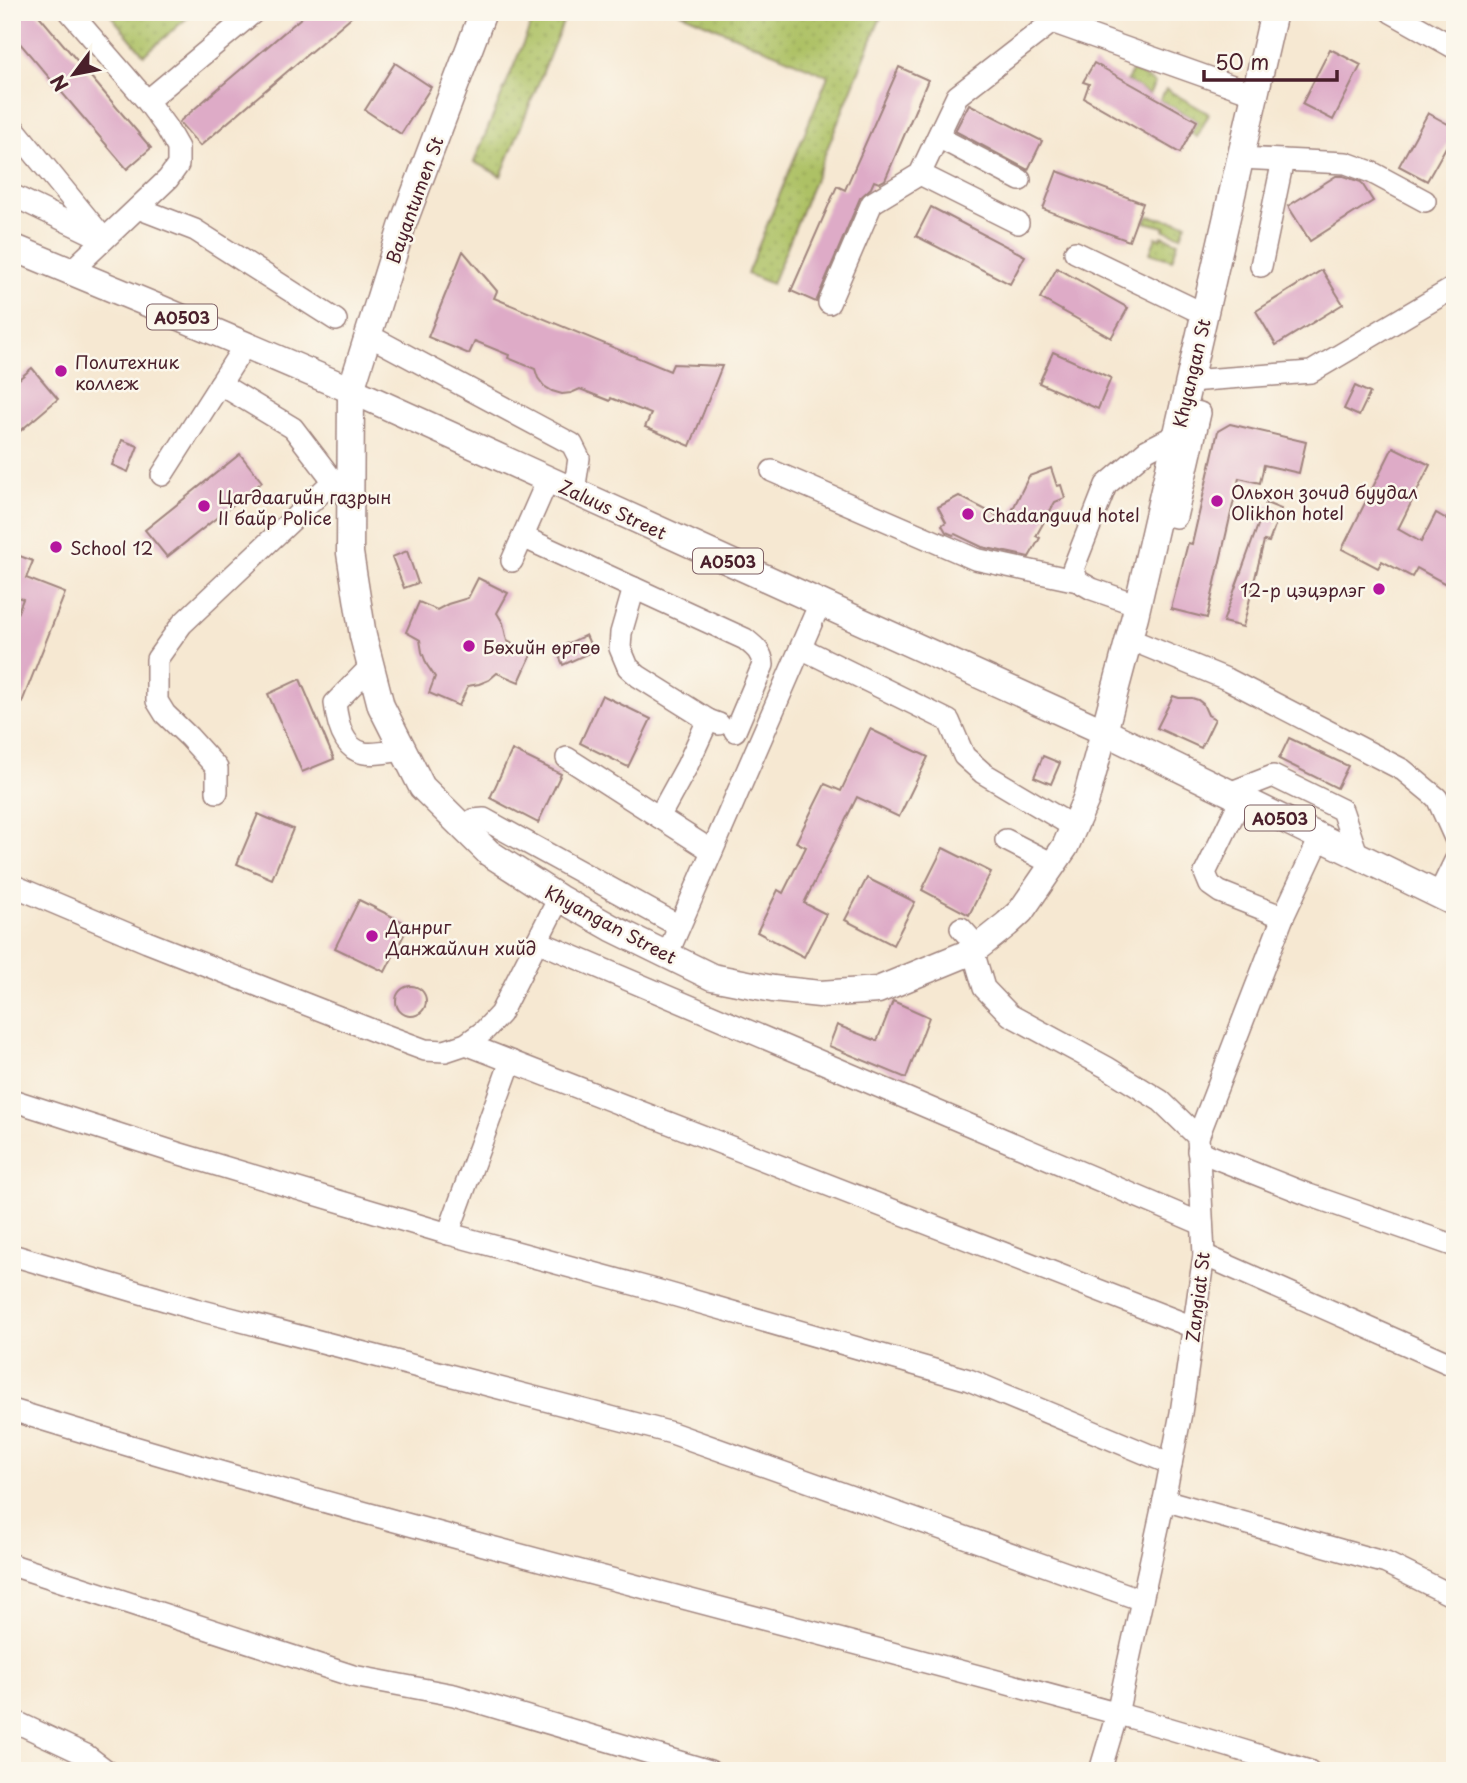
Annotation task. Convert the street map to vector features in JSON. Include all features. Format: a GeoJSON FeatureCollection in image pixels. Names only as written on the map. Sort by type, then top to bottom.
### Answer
{"type":"FeatureCollection","features":[{"type":"Feature","properties":{"kind":"main road","name":"Khyangan St"},"geometry":{"type":"LineString","coordinates":[[1105,732],[1138,605],[1274,12]]}},
{"type":"Feature","properties":{"kind":"main road","name":"Bayantumen St"},"geometry":{"type":"LineString","coordinates":[[351,390],[403,224],[478,15]]}},
{"type":"Feature","properties":{"kind":"main road","name":"A0503"},"geometry":{"type":"LineString","coordinates":[[12,247],[351,390]]}},
{"type":"Feature","properties":{"kind":"main road","name":"Zaluus Street"},"geometry":{"type":"LineString","coordinates":[[351,390],[1105,732]]}},
{"type":"Feature","properties":{"kind":"main road","name":"Khyangan Street"},"geometry":{"type":"LineString","coordinates":[[351,390],[343,481],[350,553],[363,636],[381,706],[422,787],[489,853],[612,928],[712,977],[773,989],[820,994],[878,990],[1007,924],[1021,911],[1065,847],[1086,799],[1105,732]]}},
{"type":"Feature","properties":{"kind":"main road","name":"A0503"},"geometry":{"type":"LineString","coordinates":[[1105,732],[1447,899]]}},
{"type":"Feature","properties":{"kind":"street"},"geometry":{"type":"LineString","coordinates":[[70,12],[147,101],[178,148],[178,164],[168,179],[70,272]]}},
{"type":"Feature","properties":{"kind":"street"},"geometry":{"type":"LineString","coordinates":[[147,101],[254,12]]}},
{"type":"Feature","properties":{"kind":"street"},"geometry":{"type":"LineString","coordinates":[[1391,12],[1455,48]]}},
{"type":"Feature","properties":{"kind":"street"},"geometry":{"type":"LineString","coordinates":[[829,303],[872,203],[920,174],[957,96],[1055,17],[1255,94]]}},
{"type":"Feature","properties":{"kind":"street"},"geometry":{"type":"LineString","coordinates":[[12,126],[104,239]]}},
{"type":"Feature","properties":{"kind":"street"},"geometry":{"type":"LineString","coordinates":[[938,137],[1020,180]]}},
{"type":"Feature","properties":{"kind":"street"},"geometry":{"type":"LineString","coordinates":[[1240,158],[1346,163],[1371,172],[1425,201]]}},
{"type":"Feature","properties":{"kind":"street"},"geometry":{"type":"LineString","coordinates":[[1261,266],[1283,160]]}},
{"type":"Feature","properties":{"kind":"street"},"geometry":{"type":"LineString","coordinates":[[920,174],[1018,223]]}},
{"type":"Feature","properties":{"kind":"street"},"geometry":{"type":"LineString","coordinates":[[12,195],[104,239]]}},
{"type":"Feature","properties":{"kind":"street"},"geometry":{"type":"LineString","coordinates":[[138,208],[195,230],[336,320]]}},
{"type":"Feature","properties":{"kind":"street"},"geometry":{"type":"LineString","coordinates":[[1075,252],[1204,314]]}},
{"type":"Feature","properties":{"kind":"street"},"geometry":{"type":"LineString","coordinates":[[1313,356],[1345,345],[1455,287]]}},
{"type":"Feature","properties":{"kind":"street"},"geometry":{"type":"LineString","coordinates":[[1189,381],[1311,372],[1420,291]]}},
{"type":"Feature","properties":{"kind":"street"},"geometry":{"type":"LineString","coordinates":[[368,335],[572,444],[579,458],[574,492]]}},
{"type":"Feature","properties":{"kind":"street"},"geometry":{"type":"LineString","coordinates":[[162,475],[245,345]]}},
{"type":"Feature","properties":{"kind":"street"},"geometry":{"type":"LineString","coordinates":[[217,792],[217,768],[165,714],[157,701],[157,659],[182,624],[327,487],[343,481],[293,429],[220,384]]}},
{"type":"Feature","properties":{"kind":"street"},"geometry":{"type":"LineString","coordinates":[[1158,513],[1176,517],[1200,413],[1182,408]]}},
{"type":"Feature","properties":{"kind":"street"},"geometry":{"type":"LineString","coordinates":[[1078,582],[1073,569],[1106,485],[1147,450],[1177,435]]}},
{"type":"Feature","properties":{"kind":"street"},"geometry":{"type":"LineString","coordinates":[[772,471],[975,559],[1078,582],[1138,605]]}},
{"type":"Feature","properties":{"kind":"street"},"geometry":{"type":"LineString","coordinates":[[512,561],[548,480]]}},
{"type":"Feature","properties":{"kind":"street"},"geometry":{"type":"LineString","coordinates":[[523,537],[745,639],[757,649],[763,665],[735,731]]}},
{"type":"Feature","properties":{"kind":"street"},"geometry":{"type":"LineString","coordinates":[[634,588],[621,633],[620,649],[628,667],[638,677],[708,720],[759,743]]}},
{"type":"Feature","properties":{"kind":"street"},"geometry":{"type":"LineString","coordinates":[[667,955],[820,603]]}},
{"type":"Feature","properties":{"kind":"street"},"geometry":{"type":"LineString","coordinates":[[1129,639],[1229,681],[1403,770],[1437,798],[1455,838]]}},
{"type":"Feature","properties":{"kind":"street"},"geometry":{"type":"LineString","coordinates":[[801,648],[949,721],[964,756],[983,773],[1073,827]]}},
{"type":"Feature","properties":{"kind":"street"},"geometry":{"type":"LineString","coordinates":[[370,666],[335,703],[337,720],[350,746],[364,753],[403,750]]}},
{"type":"Feature","properties":{"kind":"street"},"geometry":{"type":"LineString","coordinates":[[659,817],[708,720]]}},
{"type":"Feature","properties":{"kind":"street"},"geometry":{"type":"LineString","coordinates":[[567,758],[712,851]]}},
{"type":"Feature","properties":{"kind":"street"},"geometry":{"type":"LineString","coordinates":[[1283,917],[1220,892],[1210,885],[1205,873],[1235,796],[1273,776],[1342,810],[1357,854]]}},
{"type":"Feature","properties":{"kind":"street"},"geometry":{"type":"LineString","coordinates":[[461,826],[472,820],[484,819],[679,926]]}},
{"type":"Feature","properties":{"kind":"street","name":"Zangiat St"},"geometry":{"type":"LineString","coordinates":[[1100,1771],[1117,1713],[1181,1413],[1204,1255],[1199,1137],[1283,917],[1320,838]]}},
{"type":"Feature","properties":{"kind":"street"},"geometry":{"type":"LineString","coordinates":[[1006,841],[1054,864]]}},
{"type":"Feature","properties":{"kind":"street"},"geometry":{"type":"LineString","coordinates":[[1447,899],[1455,861]]}},
{"type":"Feature","properties":{"kind":"street"},"geometry":{"type":"LineString","coordinates":[[12,885],[147,942],[425,1050],[444,1051],[466,1044],[484,1031],[500,1014],[559,898]]}},
{"type":"Feature","properties":{"kind":"street"},"geometry":{"type":"LineString","coordinates":[[537,941],[1202,1224]]}},
{"type":"Feature","properties":{"kind":"street"},"geometry":{"type":"LineString","coordinates":[[971,942],[984,988],[1010,1015],[1106,1067],[1161,1101],[1199,1137],[1309,1195],[1455,1246]]}},
{"type":"Feature","properties":{"kind":"street"},"geometry":{"type":"LineString","coordinates":[[466,1044],[1193,1327]]}},
{"type":"Feature","properties":{"kind":"street"},"geometry":{"type":"LineString","coordinates":[[448,1234],[511,1061]]}},
{"type":"Feature","properties":{"kind":"street"},"geometry":{"type":"LineString","coordinates":[[12,1100],[177,1153],[448,1234],[663,1292],[969,1380],[1171,1464]]}},
{"type":"Feature","properties":{"kind":"street"},"geometry":{"type":"LineString","coordinates":[[12,1255],[195,1309],[672,1433],[1142,1600]]}},
{"type":"Feature","properties":{"kind":"street"},"geometry":{"type":"LineString","coordinates":[[1204,1255],[1455,1366]]}},
{"type":"Feature","properties":{"kind":"street"},"geometry":{"type":"LineString","coordinates":[[12,1410],[145,1451],[560,1566],[1117,1713],[1310,1771]]}},
{"type":"Feature","properties":{"kind":"street"},"geometry":{"type":"LineString","coordinates":[[1164,1500],[1386,1563],[1455,1597]]}},
{"type":"Feature","properties":{"kind":"street"},"geometry":{"type":"LineString","coordinates":[[12,1565],[353,1676],[454,1695],[710,1771]]}},
{"type":"Feature","properties":{"kind":"street"},"geometry":{"type":"LineString","coordinates":[[12,1720],[86,1755],[107,1771]]}},
{"type":"Feature","properties":{"kind":"green space"},"geometry":{"type":"Polygon","coordinates":[[[108,12],[194,12],[144,55],[108,12]]]}},
{"type":"Feature","properties":{"kind":"green space"},"geometry":{"type":"Polygon","coordinates":[[[536,12],[567,12],[501,176],[474,162],[536,12]]]}},
{"type":"Feature","properties":{"kind":"green space"},"geometry":{"type":"Polygon","coordinates":[[[679,12],[883,12],[772,284],[747,274],[828,76],[679,12]]]}},
{"type":"Feature","properties":{"kind":"green space"},"geometry":{"type":"Polygon","coordinates":[[[1133,70],[1155,83],[1149,94],[1127,81],[1133,70]]]}},
{"type":"Feature","properties":{"kind":"green space"},"geometry":{"type":"Polygon","coordinates":[[[1166,89],[1209,114],[1197,137],[1191,133],[1197,121],[1160,100],[1166,89]]]}},
{"type":"Feature","properties":{"kind":"green space"},"geometry":{"type":"Polygon","coordinates":[[[1148,216],[1186,223],[1181,236],[1164,230],[1165,227],[1145,222],[1148,216]]]}},
{"type":"Feature","properties":{"kind":"green space"},"geometry":{"type":"Polygon","coordinates":[[[1162,236],[1178,242],[1172,260],[1150,253],[1156,237],[1160,239],[1162,236]]]}},
{"type":"Feature","properties":{"kind":"building"},"geometry":{"type":"Polygon","coordinates":[[[12,12],[36,12],[151,148],[127,169],[12,34],[12,12]]]}},
{"type":"Feature","properties":{"kind":"building"},"geometry":{"type":"Polygon","coordinates":[[[308,12],[357,12],[200,146],[179,122],[308,12]]]}},
{"type":"Feature","properties":{"kind":"building"},"geometry":{"type":"Polygon","coordinates":[[[1330,49],[1361,65],[1333,120],[1302,104],[1330,49]]]}},
{"type":"Feature","properties":{"kind":"building"},"geometry":{"type":"Polygon","coordinates":[[[395,63],[431,87],[401,134],[365,110],[395,63]]]}},
{"type":"Feature","properties":{"kind":"building"},"geometry":{"type":"Polygon","coordinates":[[[1094,63],[1197,121],[1180,153],[1084,98],[1089,84],[1083,82],[1094,63]]]}},
{"type":"Feature","properties":{"kind":"building"},"geometry":{"type":"Polygon","coordinates":[[[899,67],[928,80],[885,180],[879,183],[874,181],[871,188],[860,198],[816,302],[791,291],[837,186],[845,190],[899,67]]]}},
{"type":"Feature","properties":{"kind":"building"},"geometry":{"type":"Polygon","coordinates":[[[969,104],[1042,141],[1028,170],[955,131],[969,104]]]}},
{"type":"Feature","properties":{"kind":"building"},"geometry":{"type":"Polygon","coordinates":[[[1428,113],[1455,128],[1455,131],[1427,181],[1399,166],[1428,113]]]}},
{"type":"Feature","properties":{"kind":"building"},"geometry":{"type":"Polygon","coordinates":[[[1057,171],[1143,203],[1129,241],[1043,209],[1057,171]]]}},
{"type":"Feature","properties":{"kind":"building"},"geometry":{"type":"Polygon","coordinates":[[[1336,176],[1361,182],[1373,201],[1310,241],[1288,206],[1336,176]]]}},
{"type":"Feature","properties":{"kind":"building"},"geometry":{"type":"Polygon","coordinates":[[[931,207],[1025,256],[1010,284],[916,236],[931,207]]]}},
{"type":"Feature","properties":{"kind":"building"},"geometry":{"type":"Polygon","coordinates":[[[463,251],[497,291],[494,298],[670,371],[673,364],[722,366],[690,446],[645,427],[651,414],[580,389],[562,394],[552,391],[544,386],[535,369],[475,341],[469,354],[428,337],[463,251]]]}},
{"type":"Feature","properties":{"kind":"building"},"geometry":{"type":"Polygon","coordinates":[[[1057,268],[1128,308],[1111,338],[1040,298],[1057,268]]]}},
{"type":"Feature","properties":{"kind":"building"},"geometry":{"type":"Polygon","coordinates":[[[1322,270],[1343,304],[1276,345],[1256,311],[1322,270]]]}},
{"type":"Feature","properties":{"kind":"building"},"geometry":{"type":"Polygon","coordinates":[[[1053,352],[1111,378],[1098,409],[1039,383],[1053,352]]]}},
{"type":"Feature","properties":{"kind":"building"},"geometry":{"type":"Polygon","coordinates":[[[32,368],[58,399],[12,438],[12,385],[32,368]]]}},
{"type":"Feature","properties":{"kind":"building"},"geometry":{"type":"Polygon","coordinates":[[[1355,386],[1370,393],[1359,416],[1344,409],[1355,386]]]}},
{"type":"Feature","properties":{"kind":"building"},"geometry":{"type":"Polygon","coordinates":[[[1230,424],[1306,442],[1299,473],[1264,465],[1260,483],[1239,478],[1207,618],[1171,609],[1188,543],[1192,544],[1218,431],[1230,424]]]}},
{"type":"Feature","properties":{"kind":"building"},"geometry":{"type":"Polygon","coordinates":[[[122,440],[138,446],[128,472],[112,465],[122,440]]]}},
{"type":"Feature","properties":{"kind":"building"},"geometry":{"type":"Polygon","coordinates":[[[1393,447],[1430,465],[1398,529],[1421,542],[1436,513],[1455,524],[1455,589],[1417,568],[1412,577],[1382,561],[1378,568],[1342,549],[1393,447]]]}},
{"type":"Feature","properties":{"kind":"building","name":"Цагдаагийн газрын II байр Police"},"geometry":{"type":"Polygon","coordinates":[[[240,454],[262,482],[167,557],[145,530],[240,454]]]}},
{"type":"Feature","properties":{"kind":"building","name":"Chadanguud hotel"},"geometry":{"type":"Polygon","coordinates":[[[1051,468],[1057,486],[1061,485],[1065,498],[1055,502],[1036,536],[1040,538],[1029,557],[982,547],[946,532],[942,525],[946,522],[938,507],[959,496],[1007,521],[1029,476],[1051,468]]]}},
{"type":"Feature","properties":{"kind":"building"},"geometry":{"type":"Polygon","coordinates":[[[1266,503],[1281,509],[1269,542],[1264,541],[1243,627],[1223,622],[1266,503]]]}},
{"type":"Feature","properties":{"kind":"building"},"geometry":{"type":"Polygon","coordinates":[[[407,551],[418,583],[404,588],[392,557],[407,551]]]}},
{"type":"Feature","properties":{"kind":"building"},"geometry":{"type":"Polygon","coordinates":[[[12,553],[33,561],[26,578],[65,593],[13,725],[12,627],[23,599],[18,597],[12,611],[12,553]]]}},
{"type":"Feature","properties":{"kind":"building","name":"Бөхийн өргөө"},"geometry":{"type":"Polygon","coordinates":[[[478,578],[508,593],[497,613],[503,623],[507,641],[532,653],[519,682],[497,673],[489,680],[468,686],[459,706],[429,693],[435,677],[427,665],[420,640],[406,632],[419,602],[437,610],[468,598],[478,578]]]}},
{"type":"Feature","properties":{"kind":"building"},"geometry":{"type":"Polygon","coordinates":[[[586,635],[593,651],[563,665],[556,649],[586,635]]]}},
{"type":"Feature","properties":{"kind":"building"},"geometry":{"type":"Polygon","coordinates":[[[300,679],[334,759],[302,772],[268,694],[300,679]]]}},
{"type":"Feature","properties":{"kind":"building"},"geometry":{"type":"Polygon","coordinates":[[[602,695],[651,719],[628,767],[580,743],[602,695]]]}},
{"type":"Feature","properties":{"kind":"building"},"geometry":{"type":"Polygon","coordinates":[[[1173,696],[1198,700],[1208,715],[1215,719],[1201,748],[1157,728],[1173,696]]]}},
{"type":"Feature","properties":{"kind":"building"},"geometry":{"type":"Polygon","coordinates":[[[870,729],[928,757],[899,817],[857,797],[804,903],[826,914],[804,957],[757,932],[778,890],[783,893],[806,847],[796,842],[825,784],[841,791],[870,729]]]}},
{"type":"Feature","properties":{"kind":"building"},"geometry":{"type":"Polygon","coordinates":[[[1289,738],[1348,766],[1337,788],[1279,759],[1289,738]]]}},
{"type":"Feature","properties":{"kind":"building"},"geometry":{"type":"Polygon","coordinates":[[[512,750],[561,774],[538,823],[490,798],[512,750]]]}},
{"type":"Feature","properties":{"kind":"building"},"geometry":{"type":"Polygon","coordinates":[[[1043,756],[1060,763],[1051,784],[1034,777],[1043,756]]]}},
{"type":"Feature","properties":{"kind":"building"},"geometry":{"type":"Polygon","coordinates":[[[258,814],[293,829],[272,879],[237,864],[258,814]]]}},
{"type":"Feature","properties":{"kind":"building"},"geometry":{"type":"Polygon","coordinates":[[[943,848],[991,872],[969,915],[922,890],[943,848]]]}},
{"type":"Feature","properties":{"kind":"building"},"geometry":{"type":"Polygon","coordinates":[[[867,878],[915,902],[893,945],[845,920],[867,878]]]}},
{"type":"Feature","properties":{"kind":"building","name":"Данриг Данжайлин хийд"},"geometry":{"type":"Polygon","coordinates":[[[359,900],[409,925],[385,972],[335,948],[359,900]]]}},
{"type":"Feature","properties":{"kind":"building"},"geometry":{"type":"Polygon","coordinates":[[[411,986],[422,990],[426,1001],[422,1012],[411,1016],[400,1012],[396,1001],[400,990],[411,986]]]}},
{"type":"Feature","properties":{"kind":"building"},"geometry":{"type":"Polygon","coordinates":[[[893,1001],[929,1017],[906,1078],[829,1046],[837,1025],[877,1041],[893,1001]]]}},
{"type":"Feature","properties":{"kind":"place","name":"Политехник коллеж"},"geometry":{"type":"Point","coordinates":[61,371]}},
{"type":"Feature","properties":{"kind":"place","name":"Ольхон зочид буудал Olikhon hotel"},"geometry":{"type":"Point","coordinates":[1217,501]}},
{"type":"Feature","properties":{"kind":"place","name":"Цагдаагийн газрын II байр Police"},"geometry":{"type":"Point","coordinates":[204,506]}},
{"type":"Feature","properties":{"kind":"place","name":"Chadanguud hotel"},"geometry":{"type":"Point","coordinates":[968,514]}},
{"type":"Feature","properties":{"kind":"place","name":"School 12"},"geometry":{"type":"Point","coordinates":[56,547]}},
{"type":"Feature","properties":{"kind":"place","name":"12-р цэцэрлэг"},"geometry":{"type":"Point","coordinates":[1379,589]}},
{"type":"Feature","properties":{"kind":"place","name":"Бөхийн өргөө"},"geometry":{"type":"Point","coordinates":[469,646]}},
{"type":"Feature","properties":{"kind":"place","name":"Данриг Данжайлин хийд"},"geometry":{"type":"Point","coordinates":[372,936]}}]}
